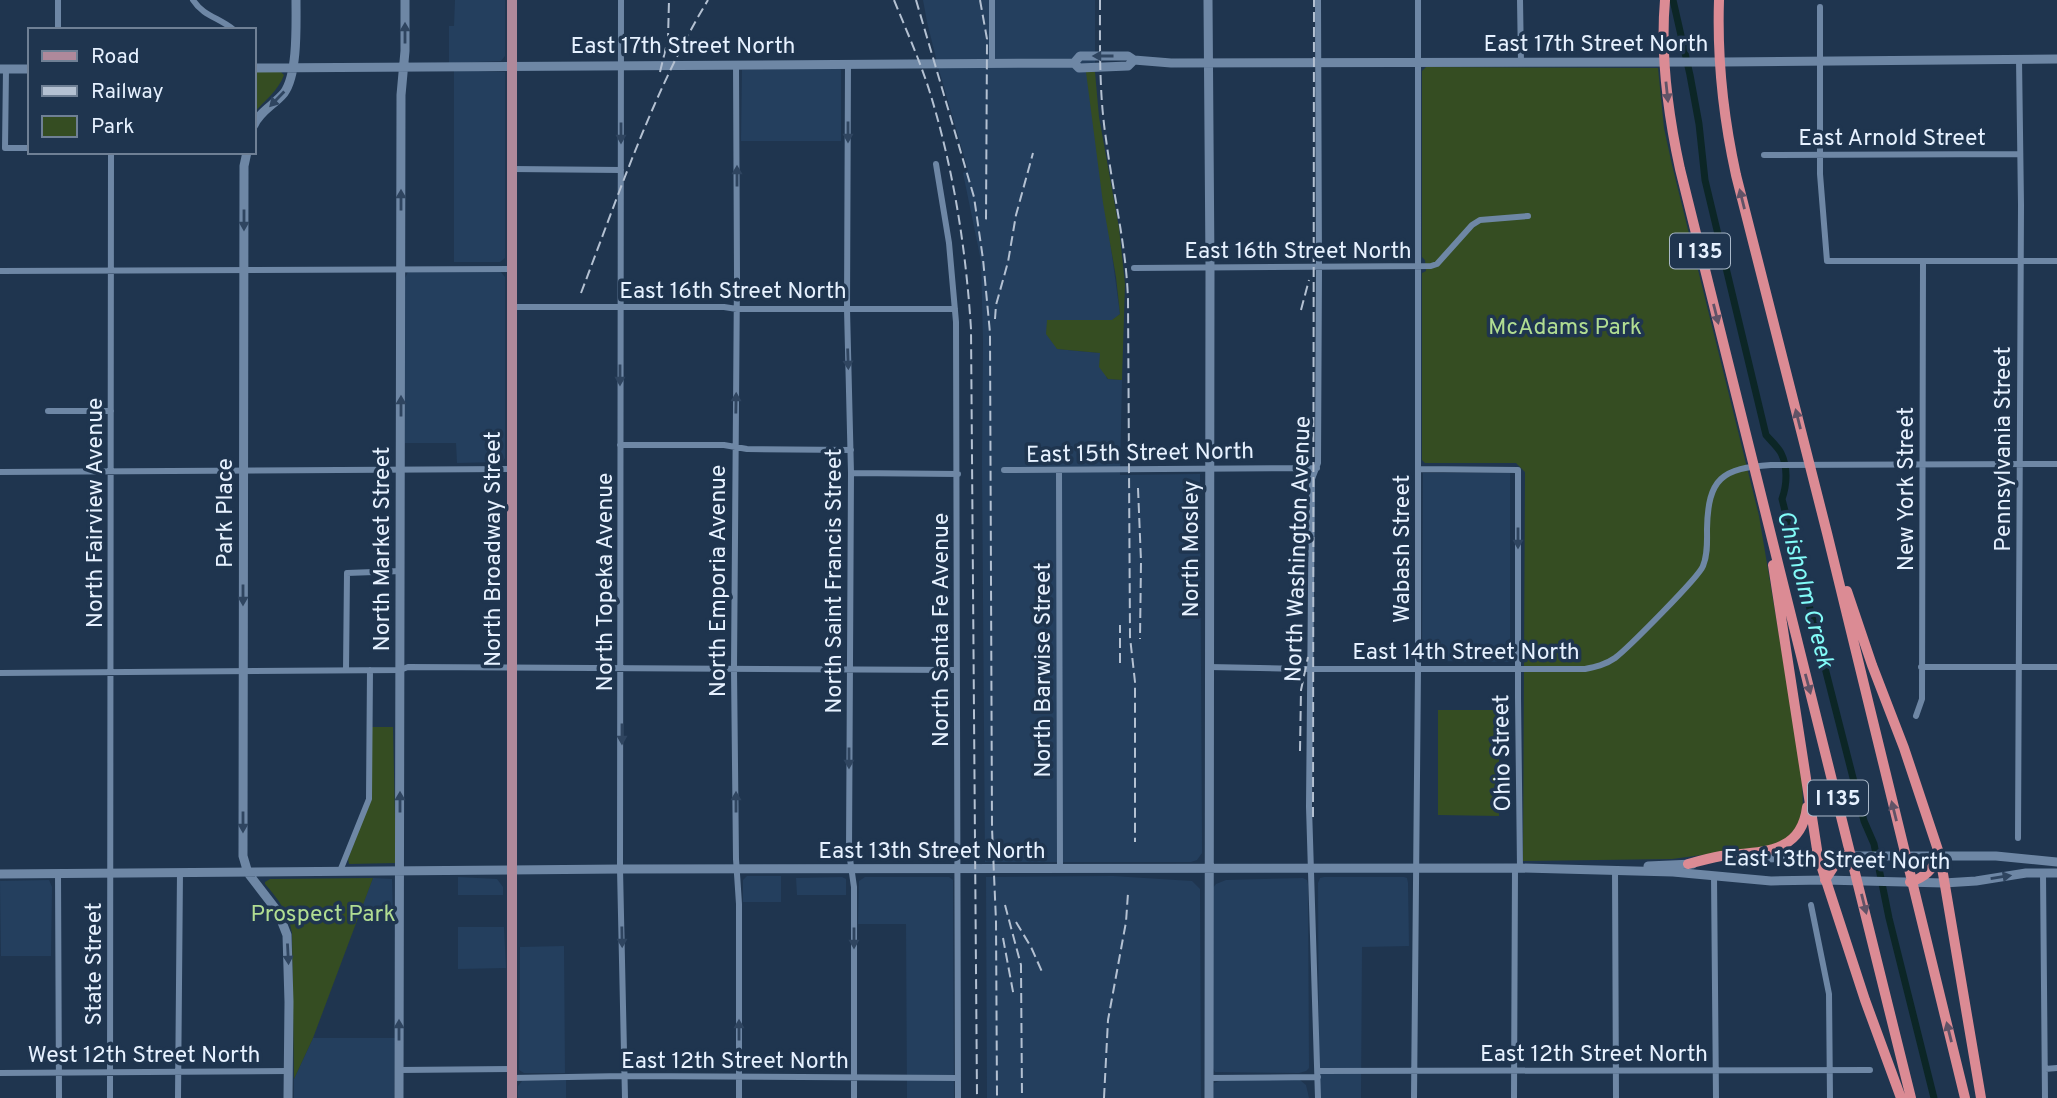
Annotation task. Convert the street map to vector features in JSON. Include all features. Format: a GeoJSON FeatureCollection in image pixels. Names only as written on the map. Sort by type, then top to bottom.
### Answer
{"type":"FeatureCollection","features":[{"type":"Feature","properties":{"kind":"highway","name":"I 135"},"geometry":{"type":"LineString","coordinates":[[1665,0],[1662,43],[1672,134],[1912,1098]]}},
{"type":"Feature","properties":{"kind":"highway","name":"I 135"},"geometry":{"type":"LineString","coordinates":[[1719,0],[1720,73],[1728,138],[1965,1098]]}},
{"type":"Feature","properties":{"kind":"highway"},"geometry":{"type":"LineString","coordinates":[[1762,498],[1818,856],[1865,1000],[1901,1098]]}},
{"type":"Feature","properties":{"kind":"highway"},"geometry":{"type":"LineString","coordinates":[[1827,533],[1940,856],[1980,1098]]}},
{"type":"Feature","properties":{"kind":"highway"},"geometry":{"type":"LineString","coordinates":[[1688,864],[1775,849],[1787,844],[1804,824],[1809,794]]}},
{"type":"Feature","properties":{"kind":"highway"},"geometry":{"type":"LineString","coordinates":[[1825,880],[1836,863],[1846,856]]}},
{"type":"Feature","properties":{"kind":"highway"},"geometry":{"type":"LineString","coordinates":[[1910,882],[1931,871],[1940,856]]}},
{"type":"Feature","properties":{"kind":"main road","name":"North Broadway Street"},"geometry":{"type":"LineString","coordinates":[[512,0],[512,1098]]}},
{"type":"Feature","properties":{"kind":"street"},"geometry":{"type":"LineString","coordinates":[[58,0],[58,28]]}},
{"type":"Feature","properties":{"kind":"street"},"geometry":{"type":"LineString","coordinates":[[192,0],[204,13],[232,28]]}},
{"type":"Feature","properties":{"kind":"street"},"geometry":{"type":"LineString","coordinates":[[256,120],[290,84],[296,0]]}},
{"type":"Feature","properties":{"kind":"street","name":"North Market Street"},"geometry":{"type":"LineString","coordinates":[[399,1098],[401,95],[405,0]]}},
{"type":"Feature","properties":{"kind":"street","name":"North Topeka Avenue"},"geometry":{"type":"LineString","coordinates":[[621,0],[620,869],[625,1098]]}},
{"type":"Feature","properties":{"kind":"street"},"geometry":{"type":"LineString","coordinates":[[992,0],[992,64]]}},
{"type":"Feature","properties":{"kind":"street","name":"North Mosley"},"geometry":{"type":"LineString","coordinates":[[1208,0],[1209,1098]]}},
{"type":"Feature","properties":{"kind":"street","name":"North Washington Avenue"},"geometry":{"type":"LineString","coordinates":[[1318,0],[1319,268],[1317,468],[1312,479],[1310,869],[1318,1098]]}},
{"type":"Feature","properties":{"kind":"street","name":"Wabash Street"},"geometry":{"type":"LineString","coordinates":[[1414,1098],[1419,469],[1418,0]]}},
{"type":"Feature","properties":{"kind":"street"},"geometry":{"type":"LineString","coordinates":[[1520,0],[1521,62]]}},
{"type":"Feature","properties":{"kind":"street"},"geometry":{"type":"LineString","coordinates":[[1820,7],[1820,155],[1827,261],[2057,261]]}},
{"type":"Feature","properties":{"kind":"street","name":"Pennsylvania Street"},"geometry":{"type":"LineString","coordinates":[[2018,838],[2021,262],[2019,59]]}},
{"type":"Feature","properties":{"kind":"street","name":"East 17th Street North"},"geometry":{"type":"LineString","coordinates":[[256,68],[848,63],[1074,64],[1079,68],[1128,66],[1134,61],[1317,63],[2057,59]]}},
{"type":"Feature","properties":{"kind":"street","name":"North Saint Francis Street"},"geometry":{"type":"LineString","coordinates":[[848,63],[847,309],[851,450],[849,852],[854,887],[854,1098]]}},
{"type":"Feature","properties":{"kind":"street","name":"North Emporia Avenue"},"geometry":{"type":"LineString","coordinates":[[736,64],[734,669],[739,1098]]}},
{"type":"Feature","properties":{"kind":"street"},"geometry":{"type":"LineString","coordinates":[[28,69],[3,69],[5,148],[28,148]]}},
{"type":"Feature","properties":{"kind":"street","name":"North Fairview Avenue"},"geometry":{"type":"LineString","coordinates":[[111,154],[112,873]]}},
{"type":"Feature","properties":{"kind":"street","name":"Park Place"},"geometry":{"type":"LineString","coordinates":[[247,154],[244,166],[243,856],[248,873]]}},
{"type":"Feature","properties":{"kind":"street","name":"East Arnold Street"},"geometry":{"type":"LineString","coordinates":[[1764,155],[2020,154]]}},
{"type":"Feature","properties":{"kind":"street","name":"North Santa Fe Avenue"},"geometry":{"type":"LineString","coordinates":[[936,164],[949,243],[955,309],[958,474],[958,1098]]}},
{"type":"Feature","properties":{"kind":"street"},"geometry":{"type":"LineString","coordinates":[[512,169],[621,170]]}},
{"type":"Feature","properties":{"kind":"street","name":"East 16th Street North"},"geometry":{"type":"LineString","coordinates":[[1133,268],[1431,266],[1437,264],[1472,225],[1480,220],[1528,216]]}},
{"type":"Feature","properties":{"kind":"street","name":"New York Street"},"geometry":{"type":"LineString","coordinates":[[1916,716],[1922,699],[1923,262]]}},
{"type":"Feature","properties":{"kind":"street"},"geometry":{"type":"LineString","coordinates":[[0,271],[512,269]]}},
{"type":"Feature","properties":{"kind":"street","name":"East 16th Street North"},"geometry":{"type":"LineString","coordinates":[[512,307],[955,309]]}},
{"type":"Feature","properties":{"kind":"street"},"geometry":{"type":"LineString","coordinates":[[48,411],[111,411]]}},
{"type":"Feature","properties":{"kind":"street"},"geometry":{"type":"LineString","coordinates":[[620,445],[851,450]]}},
{"type":"Feature","properties":{"kind":"street"},"geometry":{"type":"LineString","coordinates":[[1922,465],[2057,464]]}},
{"type":"Feature","properties":{"kind":"street","name":"East 14th Street North"},"geometry":{"type":"LineString","coordinates":[[1209,667],[1584,669],[1608,663],[1617,657],[1702,569],[1707,547],[1710,494],[1715,485],[1731,472],[1747,466],[1771,465],[1922,465]]}},
{"type":"Feature","properties":{"kind":"street","name":"East 15th Street North"},"geometry":{"type":"LineString","coordinates":[[1004,470],[1317,468]]}},
{"type":"Feature","properties":{"kind":"street"},"geometry":{"type":"LineString","coordinates":[[0,472],[512,469]]}},
{"type":"Feature","properties":{"kind":"street","name":"Ohio Street"},"geometry":{"type":"LineString","coordinates":[[1419,469],[1518,470],[1518,868],[1514,1098]]}},
{"type":"Feature","properties":{"kind":"street","name":"North Barwise Street"},"geometry":{"type":"LineString","coordinates":[[1059,471],[1060,869]]}},
{"type":"Feature","properties":{"kind":"street"},"geometry":{"type":"LineString","coordinates":[[851,473],[958,474]]}},
{"type":"Feature","properties":{"kind":"street"},"geometry":{"type":"LineString","coordinates":[[346,670],[347,573],[401,571]]}},
{"type":"Feature","properties":{"kind":"street"},"geometry":{"type":"LineString","coordinates":[[0,673],[400,670],[408,667],[511,666],[957,670]]}},
{"type":"Feature","properties":{"kind":"street"},"geometry":{"type":"LineString","coordinates":[[1921,667],[2057,667]]}},
{"type":"Feature","properties":{"kind":"street"},"geometry":{"type":"LineString","coordinates":[[340,871],[369,799],[370,670]]}},
{"type":"Feature","properties":{"kind":"street","name":"East 13th Street North"},"geometry":{"type":"LineString","coordinates":[[1615,870],[1747,858],[1818,856],[1996,856],[2057,862]]}},
{"type":"Feature","properties":{"kind":"street","name":"East 13th Street North"},"geometry":{"type":"LineString","coordinates":[[0,874],[620,869],[1518,868],[1615,870],[1771,881],[1944,883],[2026,873],[2057,873]]}},
{"type":"Feature","properties":{"kind":"street"},"geometry":{"type":"LineString","coordinates":[[1615,870],[1616,1098]]}},
{"type":"Feature","properties":{"kind":"street"},"geometry":{"type":"LineString","coordinates":[[178,1098],[180,872]]}},
{"type":"Feature","properties":{"kind":"street"},"geometry":{"type":"LineString","coordinates":[[58,873],[59,1098]]}},
{"type":"Feature","properties":{"kind":"street","name":"State Street"},"geometry":{"type":"LineString","coordinates":[[110,1098],[112,873]]}},
{"type":"Feature","properties":{"kind":"street"},"geometry":{"type":"LineString","coordinates":[[248,873],[278,912],[287,935],[288,1098]]}},
{"type":"Feature","properties":{"kind":"street"},"geometry":{"type":"LineString","coordinates":[[2043,873],[2045,1098]]}},
{"type":"Feature","properties":{"kind":"street"},"geometry":{"type":"LineString","coordinates":[[1714,876],[1716,1098]]}},
{"type":"Feature","properties":{"kind":"street"},"geometry":{"type":"LineString","coordinates":[[1811,905],[1829,994],[1829,1098]]}},
{"type":"Feature","properties":{"kind":"street"},"geometry":{"type":"LineString","coordinates":[[2045,1069],[2057,1069]]}},
{"type":"Feature","properties":{"kind":"street","name":"East 12th Street North"},"geometry":{"type":"LineString","coordinates":[[399,1070],[624,1076],[958,1078]]}},
{"type":"Feature","properties":{"kind":"street","name":"East 12th Street North"},"geometry":{"type":"LineString","coordinates":[[1208,1078],[1414,1071],[1870,1070]]}},
{"type":"Feature","properties":{"kind":"street","name":"West 12th Street North"},"geometry":{"type":"LineString","coordinates":[[0,1073],[288,1071]]}},
{"type":"Feature","properties":{"kind":"shaded area"},"geometry":{"type":"Polygon","coordinates":[[[455,0],[505,0],[505,56],[501,61],[449,63],[449,26],[454,26],[455,0]]]}},
{"type":"Feature","properties":{"kind":"shaded area"},"geometry":{"type":"Polygon","coordinates":[[[923,0],[1095,0],[1095,72],[1087,72],[1120,314],[1113,320],[1047,320],[1057,349],[1100,353],[1107,379],[1122,380],[1120,475],[1200,474],[1202,853],[1197,860],[1191,862],[985,862],[981,261],[963,173],[968,170],[939,70],[923,0]]]}},
{"type":"Feature","properties":{"kind":"shaded area"},"geometry":{"type":"Polygon","coordinates":[[[839,68],[841,141],[741,141],[742,70],[839,68]]]}},
{"type":"Feature","properties":{"kind":"shaded area"},"geometry":{"type":"Polygon","coordinates":[[[454,70],[505,72],[505,258],[500,262],[454,262],[454,70]]]}},
{"type":"Feature","properties":{"kind":"shaded area"},"geometry":{"type":"Polygon","coordinates":[[[500,271],[505,277],[505,458],[499,462],[457,463],[456,443],[405,443],[405,278],[408,272],[500,271]]]}},
{"type":"Feature","properties":{"kind":"shaded area"},"geometry":{"type":"Polygon","coordinates":[[[1423,473],[1510,473],[1510,662],[1422,659],[1423,473]]]}},
{"type":"Feature","properties":{"kind":"shaded area"},"geometry":{"type":"Polygon","coordinates":[[[747,876],[781,876],[781,902],[743,902],[743,880],[747,876]]]}},
{"type":"Feature","properties":{"kind":"shaded area"},"geometry":{"type":"Polygon","coordinates":[[[1113,876],[1192,881],[1200,889],[1201,1098],[987,1098],[986,877],[1113,876]]]}},
{"type":"Feature","properties":{"kind":"shaded area"},"geometry":{"type":"Polygon","coordinates":[[[458,877],[497,879],[503,887],[503,895],[458,895],[458,877]]]}},
{"type":"Feature","properties":{"kind":"shaded area"},"geometry":{"type":"Polygon","coordinates":[[[865,877],[949,877],[953,880],[954,1098],[907,1098],[906,924],[858,924],[859,881],[865,877]]]}},
{"type":"Feature","properties":{"kind":"shaded area"},"geometry":{"type":"Polygon","coordinates":[[[1404,877],[1408,883],[1409,946],[1362,947],[1361,1098],[1319,1098],[1318,883],[1320,878],[1404,877]]]}},
{"type":"Feature","properties":{"kind":"shaded area"},"geometry":{"type":"Polygon","coordinates":[[[373,878],[392,879],[393,916],[358,916],[373,878]]]}},
{"type":"Feature","properties":{"kind":"shaded area"},"geometry":{"type":"Polygon","coordinates":[[[796,878],[846,879],[846,895],[797,895],[796,878]]]}},
{"type":"Feature","properties":{"kind":"shaded area"},"geometry":{"type":"Polygon","coordinates":[[[1303,878],[1308,884],[1309,1068],[1299,1073],[1215,1072],[1212,889],[1226,880],[1303,878]]]}},
{"type":"Feature","properties":{"kind":"shaded area"},"geometry":{"type":"Polygon","coordinates":[[[49,880],[52,887],[51,956],[1,956],[0,881],[49,880]]]}},
{"type":"Feature","properties":{"kind":"shaded area"},"geometry":{"type":"Polygon","coordinates":[[[458,927],[504,927],[506,968],[458,969],[458,927]]]}},
{"type":"Feature","properties":{"kind":"shaded area"},"geometry":{"type":"Polygon","coordinates":[[[564,946],[565,1073],[524,1073],[519,1070],[520,947],[564,946]]]}},
{"type":"Feature","properties":{"kind":"shaded area"},"geometry":{"type":"Polygon","coordinates":[[[313,1038],[395,1038],[394,1098],[294,1098],[294,1079],[313,1038]]]}},
{"type":"Feature","properties":{"kind":"shaded area"},"geometry":{"type":"Polygon","coordinates":[[[566,1080],[566,1098],[518,1098],[518,1086],[522,1081],[566,1080]]]}},
{"type":"Feature","properties":{"kind":"shaded area"},"geometry":{"type":"Polygon","coordinates":[[[1222,1080],[1300,1080],[1306,1085],[1309,1098],[1213,1098],[1214,1083],[1222,1080]]]}},
{"type":"Feature","properties":{"kind":"green space","name":"McAdams Park"},"geometry":{"type":"Polygon","coordinates":[[[1426,67],[1658,68],[1664,128],[1672,165],[1759,516],[1802,772],[1803,813],[1798,828],[1784,840],[1770,846],[1672,859],[1523,861],[1525,472],[1516,463],[1425,463],[1422,460],[1422,273],[1426,271],[1422,257],[1422,71],[1426,67]]]}},
{"type":"Feature","properties":{"kind":"green space"},"geometry":{"type":"Polygon","coordinates":[[[256,71],[281,72],[284,75],[275,91],[256,111],[256,71]]]}},
{"type":"Feature","properties":{"kind":"green space"},"geometry":{"type":"Polygon","coordinates":[[[1086,72],[1095,72],[1099,117],[1119,228],[1125,284],[1122,380],[1108,379],[1099,367],[1100,353],[1057,349],[1046,334],[1047,320],[1112,320],[1120,314],[1086,72]]]}},
{"type":"Feature","properties":{"kind":"green space"},"geometry":{"type":"Polygon","coordinates":[[[1438,710],[1499,710],[1499,816],[1438,815],[1438,710]]]}},
{"type":"Feature","properties":{"kind":"green space"},"geometry":{"type":"Polygon","coordinates":[[[371,727],[393,727],[396,863],[349,864],[348,859],[371,798],[371,727]]]}},
{"type":"Feature","properties":{"kind":"green space","name":"Prospect Park"},"geometry":{"type":"Polygon","coordinates":[[[373,878],[313,1038],[294,1079],[291,926],[286,913],[265,882],[270,879],[373,878]]]}},
{"type":"Feature","properties":{"kind":"waterway","name":"Chisholm Creek"},"geometry":{"type":"LineString","coordinates":[[1673,0],[1699,124],[1705,180],[1766,435],[1780,451],[1785,464],[1786,482],[1782,499],[1864,821],[1874,844],[1889,918],[1934,1098]]}},
{"type":"Feature","properties":{"kind":"railway"},"geometry":{"type":"LineString","coordinates":[[660,72],[668,39],[669,0]]}},
{"type":"Feature","properties":{"kind":"railway"},"geometry":{"type":"LineString","coordinates":[[581,293],[623,181],[670,70],[708,0]]}},
{"type":"Feature","properties":{"kind":"railway"},"geometry":{"type":"LineString","coordinates":[[894,0],[923,72],[939,125],[958,211],[969,299],[977,1098]]}},
{"type":"Feature","properties":{"kind":"railway"},"geometry":{"type":"LineString","coordinates":[[916,0],[974,197],[990,333],[992,828],[996,921],[997,1098]]}},
{"type":"Feature","properties":{"kind":"railway"},"geometry":{"type":"LineString","coordinates":[[980,0],[987,39],[986,223]]}},
{"type":"Feature","properties":{"kind":"railway"},"geometry":{"type":"LineString","coordinates":[[1100,0],[1102,104],[1125,258],[1128,299],[1130,637],[1135,682],[1135,842]]}},
{"type":"Feature","properties":{"kind":"railway"},"geometry":{"type":"LineString","coordinates":[[1313,817],[1314,0]]}},
{"type":"Feature","properties":{"kind":"railway"},"geometry":{"type":"LineString","coordinates":[[995,319],[1016,215],[1033,153]]}},
{"type":"Feature","properties":{"kind":"railway"},"geometry":{"type":"LineString","coordinates":[[1301,310],[1309,280]]}},
{"type":"Feature","properties":{"kind":"railway"},"geometry":{"type":"LineString","coordinates":[[1138,488],[1140,639]]}},
{"type":"Feature","properties":{"kind":"railway"},"geometry":{"type":"LineString","coordinates":[[1120,625],[1120,663]]}},
{"type":"Feature","properties":{"kind":"railway"},"geometry":{"type":"LineString","coordinates":[[1300,751],[1301,690],[1308,657]]}},
{"type":"Feature","properties":{"kind":"railway"},"geometry":{"type":"LineString","coordinates":[[1104,1098],[1108,1020],[1126,922],[1128,893]]}},
{"type":"Feature","properties":{"kind":"railway"},"geometry":{"type":"LineString","coordinates":[[1005,905],[1021,965],[1022,1098]]}},
{"type":"Feature","properties":{"kind":"railway"},"geometry":{"type":"LineString","coordinates":[[1016,922],[1043,974]]}},
{"type":"Feature","properties":{"kind":"railway"},"geometry":{"type":"LineString","coordinates":[[1003,938],[1014,997]]}}]}
